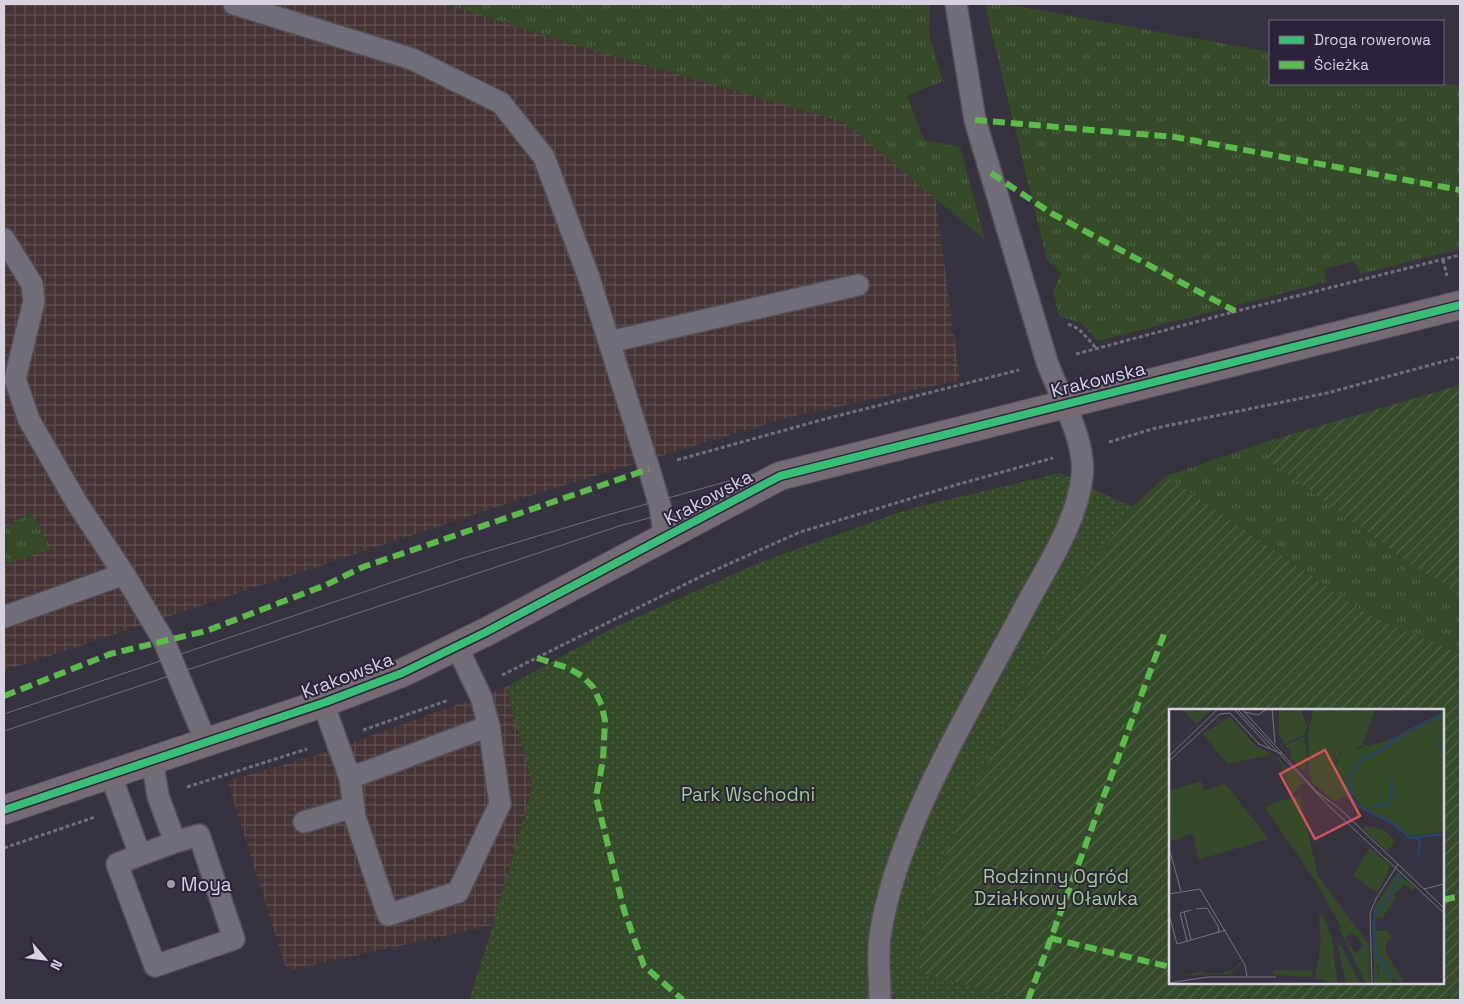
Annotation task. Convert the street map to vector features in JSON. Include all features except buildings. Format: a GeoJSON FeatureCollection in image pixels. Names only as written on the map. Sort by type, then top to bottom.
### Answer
{"type":"FeatureCollection","features":[{"type":"Feature","properties":{"kind":"main road","name":"Krakowska"},"geometry":{"type":"LineString","coordinates":[[4,810],[323,703],[402,673],[665,539],[780,476],[1460,305]]}},
{"type":"Feature","properties":{"kind":"lane"},"geometry":{"type":"LineString","coordinates":[[234,4],[412,59],[501,103],[544,157],[589,278],[660,506],[665,539]]}},
{"type":"Feature","properties":{"kind":"lane"},"geometry":{"type":"LineString","coordinates":[[880,1000],[880,937],[894,875],[918,812],[1072,518],[1082,476],[1080,451],[1071,417],[1047,362],[975,120],[956,4]]}},
{"type":"Feature","properties":{"kind":"lane"},"geometry":{"type":"LineString","coordinates":[[4,240],[32,284],[34,301],[15,379],[29,420],[77,503],[124,574],[164,641],[206,742]]}},
{"type":"Feature","properties":{"kind":"lane"},"geometry":{"type":"LineString","coordinates":[[609,342],[858,285]]}},
{"type":"Feature","properties":{"kind":"lane"},"geometry":{"type":"LineString","coordinates":[[4,618],[124,574]]}},
{"type":"Feature","properties":{"kind":"lane"},"geometry":{"type":"LineString","coordinates":[[323,703],[350,778],[353,807],[388,915],[458,892],[500,804],[489,726],[476,688],[456,647]]}},
{"type":"Feature","properties":{"kind":"lane"},"geometry":{"type":"LineString","coordinates":[[350,778],[489,726]]}},
{"type":"Feature","properties":{"kind":"lane"},"geometry":{"type":"LineString","coordinates":[[152,759],[158,796],[175,842]]}},
{"type":"Feature","properties":{"kind":"lane"},"geometry":{"type":"LineString","coordinates":[[110,773],[140,855]]}},
{"type":"Feature","properties":{"kind":"lane"},"geometry":{"type":"LineString","coordinates":[[304,822],[353,807]]}},
{"type":"Feature","properties":{"kind":"lane"},"geometry":{"type":"LineString","coordinates":[[198,835],[234,939],[155,966],[117,864],[140,855],[198,835]]}},
{"type":"Feature","properties":{"kind":"path"},"geometry":{"type":"LineString","coordinates":[[649,469],[764,435],[1237,311],[1460,255]]}},
{"type":"Feature","properties":{"kind":"path"},"geometry":{"type":"LineString","coordinates":[[1444,260],[1447,276]]}},
{"type":"Feature","properties":{"kind":"path"},"geometry":{"type":"LineString","coordinates":[[158,796],[336,740],[476,688],[704,575],[800,532],[1156,428],[1328,393],[1460,356]]}},
{"type":"Feature","properties":{"kind":"path"},"geometry":{"type":"LineString","coordinates":[[4,848],[122,808]]}},
{"type":"Feature","properties":{"kind":"shaded area"},"geometry":{"type":"Polygon","coordinates":[[[4,4],[447,4],[569,43],[844,122],[935,196],[960,380],[790,417],[545,491],[4,671],[4,4]]]}},
{"type":"Feature","properties":{"kind":"shaded area"},"geometry":{"type":"Polygon","coordinates":[[[506,687],[533,786],[493,925],[287,971],[227,781],[318,755],[506,687]]]}},
{"type":"Feature","properties":{"kind":"green space"},"geometry":{"type":"Polygon","coordinates":[[[447,4],[930,4],[929,35],[943,81],[907,96],[924,140],[960,147],[985,240],[844,122],[569,43],[447,4]]]}},
{"type":"Feature","properties":{"kind":"green space"},"geometry":{"type":"Polygon","coordinates":[[[1005,4],[1269,52],[1269,85],[1444,85],[1444,83],[1460,86],[1460,249],[1360,274],[1355,261],[1324,269],[1326,282],[1098,341],[1081,323],[1059,316],[1053,292],[1061,273],[1047,260],[985,6],[1005,4]]]}},
{"type":"Feature","properties":{"kind":"green space"},"geometry":{"type":"Polygon","coordinates":[[[1460,385],[1460,593],[1423,573],[1267,459],[1272,440],[1460,385]]]}},
{"type":"Feature","properties":{"kind":"green space"},"geometry":{"type":"Polygon","coordinates":[[[1272,440],[1267,459],[1423,573],[1460,593],[1460,654],[1367,614],[1166,476],[1272,440]]]}},
{"type":"Feature","properties":{"kind":"green space","name":"Park Wschodni"},"geometry":{"type":"Polygon","coordinates":[[[1060,473],[1132,507],[1084,580],[1004,730],[964,810],[920,973],[1023,1000],[469,1000],[493,925],[533,786],[506,687],[613,628],[763,561],[912,508],[1060,473]]]}},
{"type":"Feature","properties":{"kind":"green space","name":"Rodzinny Ogród Działkowy Oławka"},"geometry":{"type":"Polygon","coordinates":[[[1166,476],[1367,614],[1460,654],[1460,1000],[1023,1000],[920,973],[920,934],[938,874],[964,810],[1004,730],[1084,580],[1132,507],[1166,476]]]}},
{"type":"Feature","properties":{"kind":"green space"},"geometry":{"type":"Polygon","coordinates":[[[31,512],[52,549],[4,565],[4,529],[31,512]]]}},
{"type":"Feature","properties":{"kind":"tram line"},"geometry":{"type":"LineString","coordinates":[[4,714],[458,560],[611,514],[743,477],[1460,297]]}},
{"type":"Feature","properties":{"kind":"tram line"},"geometry":{"type":"LineString","coordinates":[[4,731],[619,526],[965,435],[1460,311]]}},
{"type":"Feature","properties":{"kind":"marked path"},"geometry":{"type":"LineString","coordinates":[[975,120],[1175,137],[1460,190]]}},
{"type":"Feature","properties":{"kind":"marked path"},"geometry":{"type":"LineString","coordinates":[[991,173],[1051,213],[1235,311]]}},
{"type":"Feature","properties":{"kind":"marked path"},"geometry":{"type":"LineString","coordinates":[[4,696],[110,654],[206,631],[326,585],[363,567],[649,469]]}},
{"type":"Feature","properties":{"kind":"marked path"},"geometry":{"type":"LineString","coordinates":[[1028,1000],[1164,634]]}},
{"type":"Feature","properties":{"kind":"marked path"},"geometry":{"type":"LineString","coordinates":[[537,658],[568,668],[582,676],[593,687],[602,706],[605,721],[603,760],[596,797],[624,910],[644,966],[683,1000]]}},
{"type":"Feature","properties":{"kind":"marked path"},"geometry":{"type":"LineString","coordinates":[[1444,900],[1460,896]]}},
{"type":"Feature","properties":{"kind":"marked path"},"geometry":{"type":"LineString","coordinates":[[1050,938],[1169,967]]}},
{"type":"Feature","properties":{"kind":"cycle path"},"geometry":{"type":"LineString","coordinates":[[4,810],[323,703],[402,673],[486,632],[780,476],[1460,305]]}},
{"type":"Feature","properties":{"kind":"place","name":"Moya"},"geometry":{"type":"Point","coordinates":[171,884]}}]}
